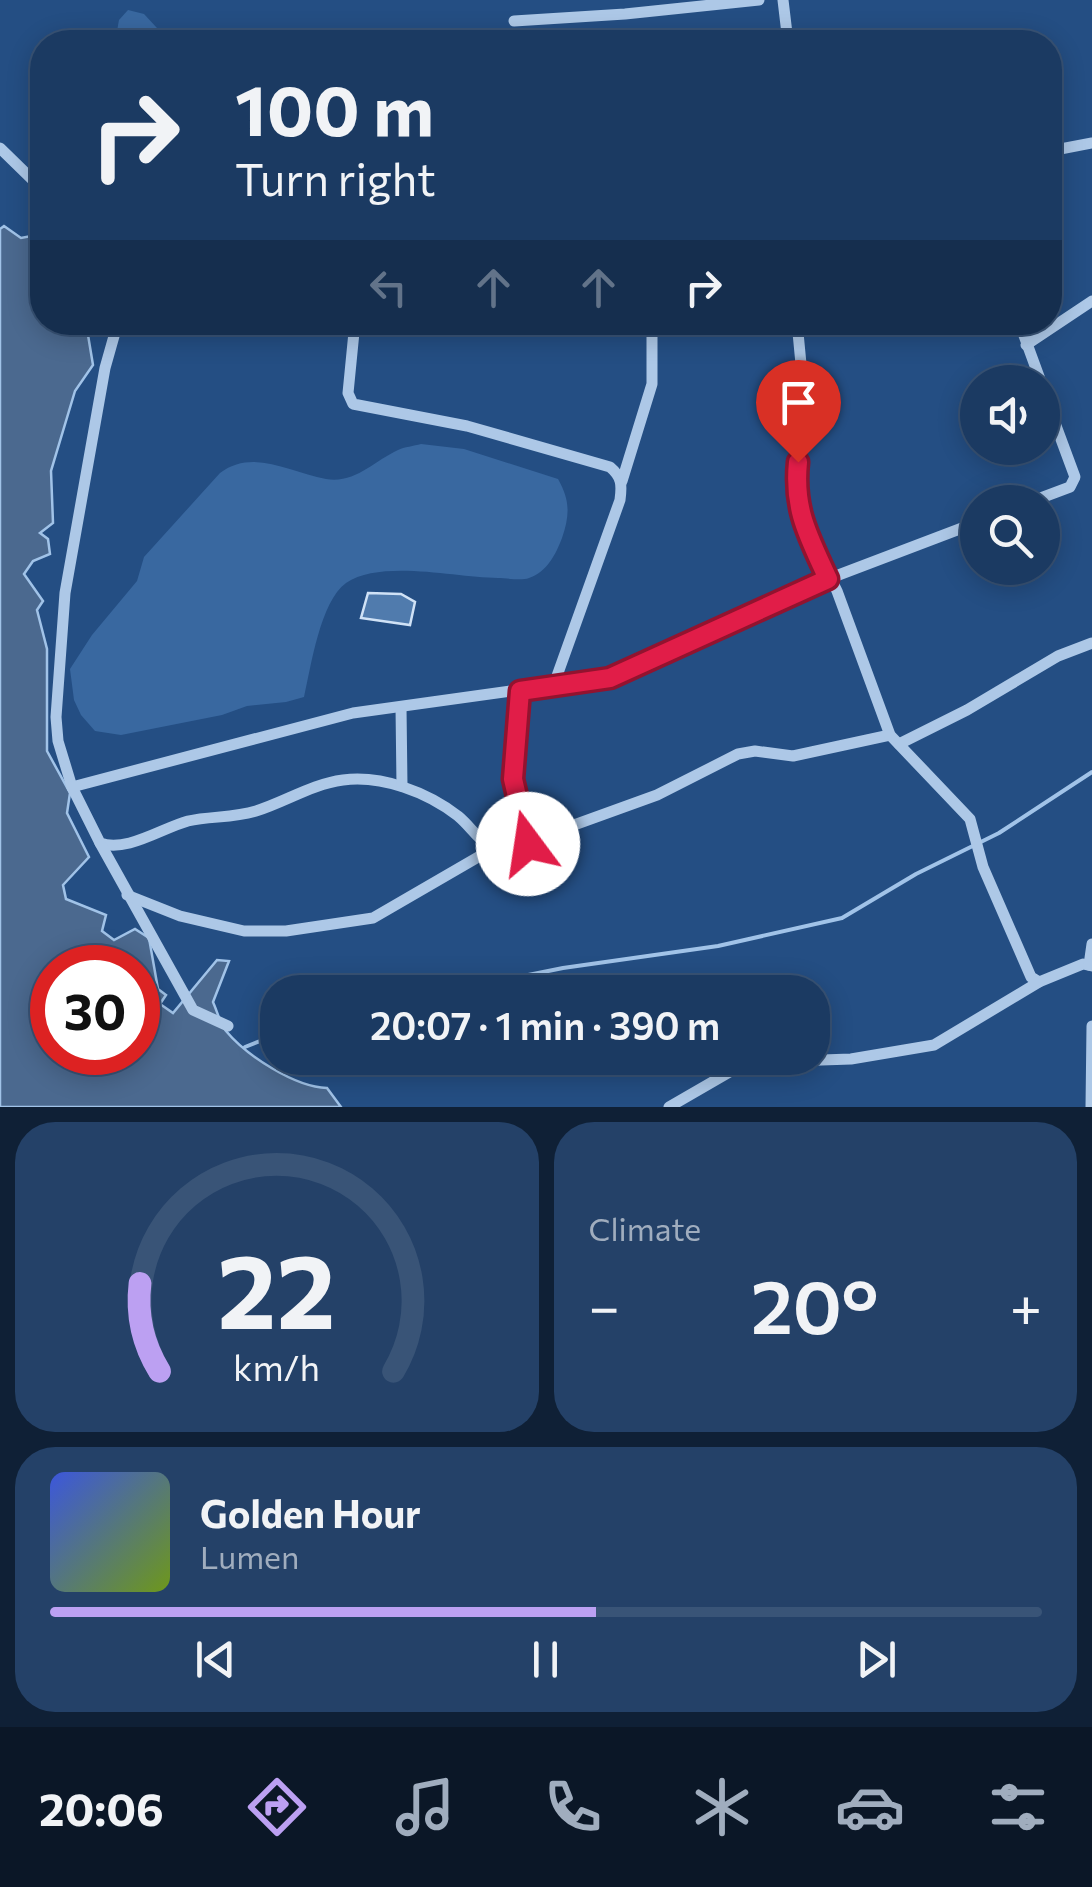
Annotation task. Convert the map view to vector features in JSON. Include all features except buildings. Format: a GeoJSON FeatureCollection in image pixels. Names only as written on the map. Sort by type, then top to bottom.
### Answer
{"type":"FeatureCollection","features":[{"type":"Feature","properties":{"kind":"street"},"geometry":{"type":"LineString","coordinates":[[514,21],[759,0]]}},
{"type":"Feature","properties":{"kind":"street"},"geometry":{"type":"LineString","coordinates":[[783,0],[787,30]]}},
{"type":"Feature","properties":{"kind":"street"},"geometry":{"type":"LineString","coordinates":[[1062,149],[1092,143]]}},
{"type":"Feature","properties":{"kind":"street"},"geometry":{"type":"LineString","coordinates":[[0,148],[30,177]]}},
{"type":"Feature","properties":{"kind":"street"},"geometry":{"type":"LineString","coordinates":[[1062,321],[1092,301]]}},
{"type":"Feature","properties":{"kind":"street"},"geometry":{"type":"LineString","coordinates":[[114,335],[105,368],[66,594],[56,718],[58,742],[72,786],[100,843],[193,1010],[228,1026]]}},
{"type":"Feature","properties":{"kind":"street"},"geometry":{"type":"LineString","coordinates":[[355,335],[348,392],[353,404],[467,426],[610,467],[622,481]]}},
{"type":"Feature","properties":{"kind":"street"},"geometry":{"type":"LineString","coordinates":[[553,687],[620,500],[622,481],[652,384],[652,335]]}},
{"type":"Feature","properties":{"kind":"street"},"geometry":{"type":"LineString","coordinates":[[798,335],[805,406],[795,491],[803,524],[858,644],[895,740],[964,812],[974,828],[980,854],[1030,977],[1039,982]]}},
{"type":"Feature","properties":{"kind":"street"},"geometry":{"type":"LineString","coordinates":[[1023,335],[1034,365]]}},
{"type":"Feature","properties":{"kind":"street"},"geometry":{"type":"LineString","coordinates":[[1026,345],[1041,335]]}},
{"type":"Feature","properties":{"kind":"street"},"geometry":{"type":"LineString","coordinates":[[1060,435],[1075,477],[1070,486],[1060,490]]}},
{"type":"Feature","properties":{"kind":"street"},"geometry":{"type":"LineString","coordinates":[[72,786],[353,713],[610,678],[727,622],[960,529]]}},
{"type":"Feature","properties":{"kind":"street"},"geometry":{"type":"LineString","coordinates":[[127,895],[180,916],[244,931],[286,931],[373,918],[492,849],[528,844],[657,795],[738,754],[755,751],[793,756],[895,740],[967,710],[1058,656],[1092,643]]}},
{"type":"Feature","properties":{"kind":"street"},"geometry":{"type":"LineString","coordinates":[[520,691],[513,779],[528,844]]}},
{"type":"Feature","properties":{"kind":"street"},"geometry":{"type":"LineString","coordinates":[[401,707],[402,786]]}},
{"type":"Feature","properties":{"kind":"street"},"geometry":{"type":"LineString","coordinates":[[100,843],[118,846],[189,821],[256,811],[341,780],[370,779],[402,786],[454,813],[492,849]]}},
{"type":"Feature","properties":{"kind":"street"},"geometry":{"type":"LineString","coordinates":[[669,1107],[733,1070],[763,1062],[851,1059],[948,1040],[1039,982],[1074,967],[1091,965],[1092,944]]}},
{"type":"Feature","properties":{"kind":"street"},"geometry":{"type":"LineString","coordinates":[[1091,1107],[1092,1026]]}},
{"type":"Feature","properties":{"kind":"shaded area"},"geometry":{"type":"Polygon","coordinates":[[[128,10],[144,14],[159,30],[117,30],[119,20],[128,10]]]}},
{"type":"Feature","properties":{"kind":"shaded area"},"geometry":{"type":"Polygon","coordinates":[[[4,226],[21,238],[30,236],[30,335],[88,335],[93,365],[75,391],[51,471],[53,523],[40,533],[48,539],[50,554],[33,561],[24,574],[43,601],[37,610],[47,649],[47,751],[70,793],[67,813],[89,857],[63,885],[66,899],[106,915],[102,931],[114,940],[135,929],[149,938],[150,945],[30,945],[30,1075],[160,1075],[160,1004],[173,1013],[217,960],[229,961],[213,1002],[226,1031],[260,1060],[260,1075],[286,1075],[327,1088],[341,1107],[0,1107],[0,229],[4,226]]]}},
{"type":"Feature","properties":{"kind":"shaded area"},"geometry":{"type":"Polygon","coordinates":[[[421,444],[464,449],[558,479],[568,508],[562,538],[546,567],[522,579],[399,571],[361,576],[346,583],[323,620],[304,697],[121,735],[95,731],[81,715],[74,700],[70,669],[92,635],[137,581],[144,557],[220,473],[233,466],[259,462],[336,480],[355,475],[400,449],[421,444]]]}},
{"type":"Feature","properties":{"kind":"waterway"},"geometry":{"type":"LineString","coordinates":[[528,975],[718,946],[842,918],[916,874],[999,833],[1092,772]]}},
{"type":"Feature","properties":{"kind":"waterway"},"geometry":{"type":"LineString","coordinates":[[245,1047],[260,1041]]}},
{"type":"Feature","properties":{"kind":"route"},"geometry":{"type":"LineString","coordinates":[[528,844],[513,779],[520,691],[610,678],[828,579],[803,524],[795,491],[798,462]]}}]}
